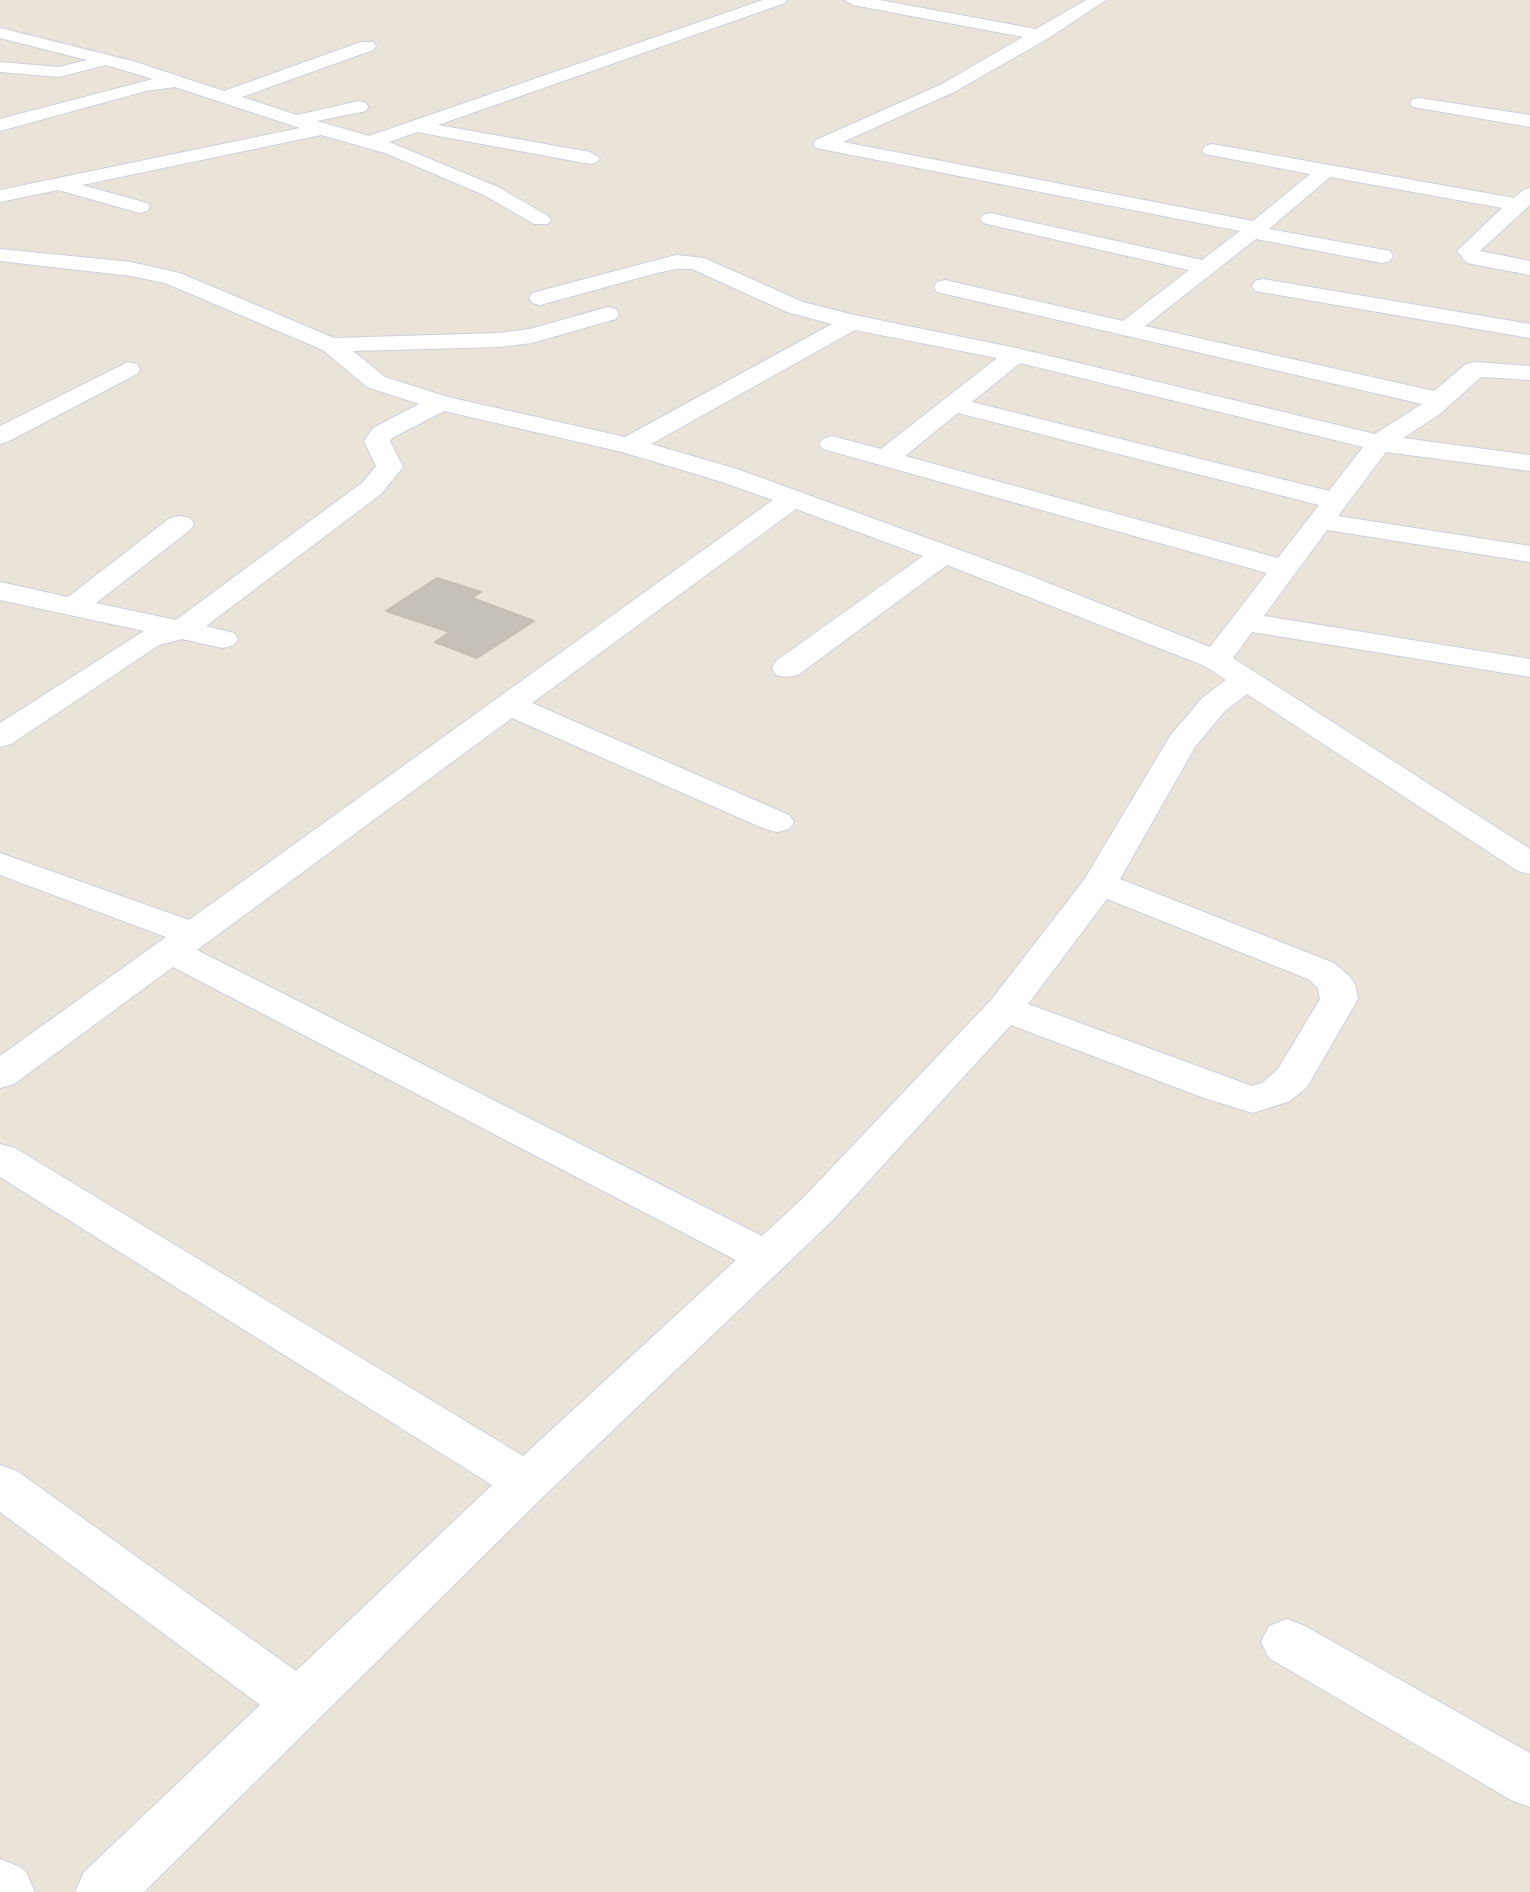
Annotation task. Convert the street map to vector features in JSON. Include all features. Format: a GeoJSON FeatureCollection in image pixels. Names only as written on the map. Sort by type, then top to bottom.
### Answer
{"type":"FeatureCollection","features":[{"type":"Feature","properties":{"kind":"street"},"geometry":{"type":"LineString","coordinates":[[371,142],[779,0]]}},
{"type":"Feature","properties":{"kind":"street"},"geometry":{"type":"LineString","coordinates":[[853,0],[1041,35]]}},
{"type":"Feature","properties":{"kind":"street"},"geometry":{"type":"LineString","coordinates":[[1098,0],[948,88],[823,144],[1382,256]]}},
{"type":"Feature","properties":{"kind":"street"},"geometry":{"type":"LineString","coordinates":[[0,33],[110,61],[226,96],[322,129],[371,142],[491,191],[541,220]]}},
{"type":"Feature","properties":{"kind":"street"},"geometry":{"type":"LineString","coordinates":[[226,96],[367,46]]}},
{"type":"Feature","properties":{"kind":"street"},"geometry":{"type":"LineString","coordinates":[[0,67],[59,72],[110,61]]}},
{"type":"Feature","properties":{"kind":"street"},"geometry":{"type":"LineString","coordinates":[[0,125],[145,86],[177,81]]}},
{"type":"Feature","properties":{"kind":"street"},"geometry":{"type":"LineString","coordinates":[[1419,103],[1530,121]]}},
{"type":"Feature","properties":{"kind":"street"},"geometry":{"type":"LineString","coordinates":[[297,120],[359,107]]}},
{"type":"Feature","properties":{"kind":"street"},"geometry":{"type":"LineString","coordinates":[[415,127],[590,158]]}},
{"type":"Feature","properties":{"kind":"street"},"geometry":{"type":"LineString","coordinates":[[0,196],[322,129]]}},
{"type":"Feature","properties":{"kind":"street"},"geometry":{"type":"LineString","coordinates":[[1212,149],[1327,170],[1524,199]]}},
{"type":"Feature","properties":{"kind":"street"},"geometry":{"type":"LineString","coordinates":[[1127,329],[1255,230],[1327,170]]}},
{"type":"Feature","properties":{"kind":"street"},"geometry":{"type":"LineString","coordinates":[[58,185],[140,207]]}},
{"type":"Feature","properties":{"kind":"street"},"geometry":{"type":"LineString","coordinates":[[1524,199],[1468,251],[1475,258],[1530,268]]}},
{"type":"Feature","properties":{"kind":"street"},"geometry":{"type":"LineString","coordinates":[[990,219],[1205,267]]}},
{"type":"Feature","properties":{"kind":"street"},"geometry":{"type":"LineString","coordinates":[[0,255],[131,269],[172,278],[331,345],[376,382],[441,403],[629,446],[728,475],[1013,579],[1231,670],[1530,864]]}},
{"type":"Feature","properties":{"kind":"street"},"geometry":{"type":"LineString","coordinates":[[540,298],[653,267],[676,262],[695,264],[795,307],[852,322],[1016,355],[1379,443],[1530,463]]}},
{"type":"Feature","properties":{"kind":"street"},"geometry":{"type":"LineString","coordinates":[[1263,286],[1526,352]]}},
{"type":"Feature","properties":{"kind":"street"},"geometry":{"type":"LineString","coordinates":[[945,287],[1439,401]]}},
{"type":"Feature","properties":{"kind":"street"},"geometry":{"type":"LineString","coordinates":[[331,345],[499,340],[532,335],[608,314]]}},
{"type":"Feature","properties":{"kind":"street"},"geometry":{"type":"LineString","coordinates":[[1308,315],[1526,352]]}},
{"type":"Feature","properties":{"kind":"street"},"geometry":{"type":"LineString","coordinates":[[629,446],[852,322]]}},
{"type":"Feature","properties":{"kind":"street"},"geometry":{"type":"LineString","coordinates":[[104,1892],[527,1482],[818,1209],[1004,1009],[1100,884],[1181,743],[1213,705],[1231,670],[1245,622],[1379,443],[1431,409],[1475,369],[1526,352]]}},
{"type":"Feature","properties":{"kind":"street"},"geometry":{"type":"LineString","coordinates":[[886,458],[1016,355]]}},
{"type":"Feature","properties":{"kind":"street"},"geometry":{"type":"LineString","coordinates":[[0,436],[128,369]]}},
{"type":"Feature","properties":{"kind":"street"},"geometry":{"type":"LineString","coordinates":[[0,737],[148,639],[182,630],[372,488],[390,467],[377,442],[382,433],[441,403]]}},
{"type":"Feature","properties":{"kind":"street"},"geometry":{"type":"LineString","coordinates":[[954,405],[1328,511],[1530,554]]}},
{"type":"Feature","properties":{"kind":"street"},"geometry":{"type":"LineString","coordinates":[[832,444],[1284,569]]}},
{"type":"Feature","properties":{"kind":"street"},"geometry":{"type":"LineString","coordinates":[[9,1058],[182,943],[792,499]]}},
{"type":"Feature","properties":{"kind":"street"},"geometry":{"type":"LineString","coordinates":[[73,607],[180,524]]}},
{"type":"Feature","properties":{"kind":"street"},"geometry":{"type":"LineString","coordinates":[[787,668],[944,554]]}},
{"type":"Feature","properties":{"kind":"street"},"geometry":{"type":"LineString","coordinates":[[0,591],[223,639]]}},
{"type":"Feature","properties":{"kind":"street"},"geometry":{"type":"LineString","coordinates":[[1245,622],[1530,668]]}},
{"type":"Feature","properties":{"kind":"street"},"geometry":{"type":"LineString","coordinates":[[509,705],[777,822]]}},
{"type":"Feature","properties":{"kind":"street"},"geometry":{"type":"LineString","coordinates":[[0,863],[182,943],[766,1257]]}},
{"type":"Feature","properties":{"kind":"street"},"geometry":{"type":"LineString","coordinates":[[1004,1009],[1253,1100],[1276,1092],[1293,1078],[1339,999],[1336,984],[1321,971],[1100,884]]}},
{"type":"Feature","properties":{"kind":"street"},"geometry":{"type":"LineString","coordinates":[[0,1158],[527,1482]]}},
{"type":"Feature","properties":{"kind":"street"},"geometry":{"type":"LineString","coordinates":[[0,1485],[299,1703]]}},
{"type":"Feature","properties":{"kind":"street"},"geometry":{"type":"LineString","coordinates":[[1287,1642],[1530,1782]]}},
{"type":"Feature","properties":{"kind":"street"},"geometry":{"type":"LineString","coordinates":[[0,1886],[6,1892]]}},
{"type":"Feature","properties":{"kind":"building"},"geometry":{"type":"Polygon","coordinates":[[[437,578],[481,592],[472,598],[534,621],[477,658],[435,642],[450,632],[386,611],[437,578]]]}}]}
